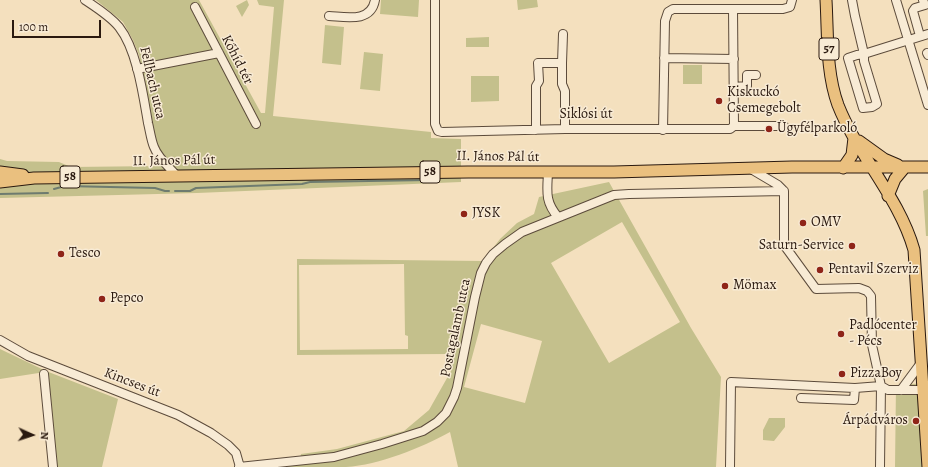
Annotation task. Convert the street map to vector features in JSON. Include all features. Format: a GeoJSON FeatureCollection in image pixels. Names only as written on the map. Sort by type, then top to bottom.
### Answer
{"type":"FeatureCollection","features":[{"type":"Feature","properties":{"kind":"main road","name":"57"},"geometry":{"type":"LineString","coordinates":[[826,0],[831,79],[839,107],[854,138],[905,224],[914,250],[928,467]]}},
{"type":"Feature","properties":{"kind":"main road"},"geometry":{"type":"LineString","coordinates":[[843,168],[852,155],[854,138],[884,159],[905,167],[894,179],[888,196]]}},
{"type":"Feature","properties":{"kind":"main road","name":"II. János Pál út"},"geometry":{"type":"LineString","coordinates":[[34,178],[468,172],[548,173],[792,167],[843,168]]}},
{"type":"Feature","properties":{"kind":"main road","name":"58"},"geometry":{"type":"LineString","coordinates":[[843,168],[928,167]]}},
{"type":"Feature","properties":{"kind":"main road","name":"58"},"geometry":{"type":"LineString","coordinates":[[0,172],[34,178]]}},
{"type":"Feature","properties":{"kind":"main road","name":"58"},"geometry":{"type":"LineString","coordinates":[[0,182],[34,178]]}},
{"type":"Feature","properties":{"kind":"street"},"geometry":{"type":"LineString","coordinates":[[329,16],[350,18],[364,16],[374,6],[375,0]]}},
{"type":"Feature","properties":{"kind":"street","name":"Siklósi út"},"geometry":{"type":"LineString","coordinates":[[435,0],[435,124],[438,131],[565,129],[663,130],[730,129],[734,125],[784,126]]}},
{"type":"Feature","properties":{"kind":"street"},"geometry":{"type":"LineString","coordinates":[[663,130],[665,21],[668,12],[673,9],[786,8],[790,7],[792,0]]}},
{"type":"Feature","properties":{"kind":"street"},"geometry":{"type":"LineString","coordinates":[[852,0],[864,54],[864,61],[877,104],[872,107],[863,108],[848,58],[864,54],[928,34]]}},
{"type":"Feature","properties":{"kind":"street"},"geometry":{"type":"LineString","coordinates":[[896,0],[928,105]]}},
{"type":"Feature","properties":{"kind":"street"},"geometry":{"type":"LineString","coordinates":[[920,36],[913,11],[915,8],[925,5],[923,0]]}},
{"type":"Feature","properties":{"kind":"street","name":"Fellbach utca"},"geometry":{"type":"LineString","coordinates":[[90,1],[118,26],[130,45],[137,69],[154,148],[177,176]]}},
{"type":"Feature","properties":{"kind":"street","name":"Kőhíd tér"},"geometry":{"type":"LineString","coordinates":[[195,8],[256,124]]}},
{"type":"Feature","properties":{"kind":"street"},"geometry":{"type":"LineString","coordinates":[[733,9],[734,125]]}},
{"type":"Feature","properties":{"kind":"street"},"geometry":{"type":"LineString","coordinates":[[563,34],[562,84],[565,91],[565,129]]}},
{"type":"Feature","properties":{"kind":"street"},"geometry":{"type":"LineString","coordinates":[[137,69],[219,53]]}},
{"type":"Feature","properties":{"kind":"street"},"geometry":{"type":"LineString","coordinates":[[664,58],[734,59]]}},
{"type":"Feature","properties":{"kind":"street"},"geometry":{"type":"LineString","coordinates":[[536,130],[536,86],[539,81],[538,63],[562,63]]}},
{"type":"Feature","properties":{"kind":"street"},"geometry":{"type":"LineString","coordinates":[[734,87],[747,86],[747,75],[756,75]]}},
{"type":"Feature","properties":{"kind":"street"},"geometry":{"type":"LineString","coordinates":[[751,168],[778,185],[784,191],[784,245],[816,289],[859,288],[871,296],[872,345],[881,386],[880,467]]}},
{"type":"Feature","properties":{"kind":"street"},"geometry":{"type":"LineString","coordinates":[[548,173],[547,197],[551,208],[558,217]]}},
{"type":"Feature","properties":{"kind":"street","name":"Postagalamb utca"},"geometry":{"type":"LineString","coordinates":[[240,467],[334,457],[423,431],[437,422],[446,413],[457,388],[475,297],[486,263],[493,254],[522,232],[614,195],[784,191]]}},
{"type":"Feature","properties":{"kind":"street","name":"Kincses út"},"geometry":{"type":"LineString","coordinates":[[0,340],[28,356],[178,415],[211,432],[236,453],[240,467]]}},
{"type":"Feature","properties":{"kind":"street"},"geometry":{"type":"LineString","coordinates":[[902,390],[921,363]]}},
{"type":"Feature","properties":{"kind":"street"},"geometry":{"type":"LineString","coordinates":[[44,374],[53,467]]}},
{"type":"Feature","properties":{"kind":"street"},"geometry":{"type":"LineString","coordinates":[[730,467],[731,382],[855,388],[881,386],[888,390],[923,390]]}},
{"type":"Feature","properties":{"kind":"street"},"geometry":{"type":"LineString","coordinates":[[801,398],[854,400],[855,388]]}},
{"type":"Feature","properties":{"kind":"shaded area"},"geometry":{"type":"Polygon","coordinates":[[[96,0],[199,0],[261,113],[265,113],[274,7],[259,5],[257,0],[284,0],[273,116],[431,132],[431,138],[461,139],[461,182],[197,193],[0,198],[0,159],[7,161],[59,162],[71,167],[161,166],[139,55],[123,22],[96,0]]]}},
{"type":"Feature","properties":{"kind":"shaded area"},"geometry":{"type":"Polygon","coordinates":[[[247,0],[249,5],[242,17],[236,6],[247,0]]]}},
{"type":"Feature","properties":{"kind":"shaded area"},"geometry":{"type":"Polygon","coordinates":[[[381,0],[419,0],[418,17],[380,14],[381,0]]]}},
{"type":"Feature","properties":{"kind":"shaded area"},"geometry":{"type":"Polygon","coordinates":[[[517,0],[537,0],[538,7],[518,10],[517,0]]]}},
{"type":"Feature","properties":{"kind":"shaded area"},"geometry":{"type":"Polygon","coordinates":[[[325,25],[344,27],[341,65],[322,63],[325,25]]]}},
{"type":"Feature","properties":{"kind":"shaded area"},"geometry":{"type":"Polygon","coordinates":[[[489,37],[489,47],[466,47],[466,38],[489,37]]]}},
{"type":"Feature","properties":{"kind":"shaded area"},"geometry":{"type":"Polygon","coordinates":[[[364,52],[383,54],[380,91],[360,89],[364,52]]]}},
{"type":"Feature","properties":{"kind":"shaded area"},"geometry":{"type":"Polygon","coordinates":[[[683,65],[702,65],[702,84],[683,84],[683,65]]]}},
{"type":"Feature","properties":{"kind":"shaded area"},"geometry":{"type":"Polygon","coordinates":[[[471,76],[499,76],[499,101],[471,102],[471,76]]]}},
{"type":"Feature","properties":{"kind":"shaded area"},"geometry":{"type":"Polygon","coordinates":[[[609,182],[691,328],[721,377],[716,467],[458,467],[450,432],[400,455],[359,466],[278,467],[299,465],[301,454],[337,449],[404,431],[429,410],[451,371],[446,354],[297,355],[297,259],[483,261],[500,239],[517,223],[534,214],[539,197],[609,182]],[[622,222],[551,263],[609,363],[680,322],[622,222]],[[404,264],[299,265],[300,350],[408,349],[408,336],[405,335],[404,264]],[[481,324],[464,387],[525,403],[542,341],[481,324]]]}},
{"type":"Feature","properties":{"kind":"shaded area"},"geometry":{"type":"Polygon","coordinates":[[[928,189],[928,236],[926,236],[923,191],[928,189]]]}},
{"type":"Feature","properties":{"kind":"shaded area"},"geometry":{"type":"Polygon","coordinates":[[[0,349],[46,371],[118,399],[102,467],[55,467],[45,372],[0,379],[0,349]]]}},
{"type":"Feature","properties":{"kind":"shaded area"},"geometry":{"type":"Polygon","coordinates":[[[928,383],[928,467],[895,467],[896,385],[928,383]]]}},
{"type":"Feature","properties":{"kind":"shaded area"},"geometry":{"type":"Polygon","coordinates":[[[769,418],[785,418],[785,427],[774,441],[763,440],[763,430],[769,418]]]}},
{"type":"Feature","properties":{"kind":"waterway"},"geometry":{"type":"LineString","coordinates":[[175,191],[190,191],[196,188],[302,184],[310,182],[429,180]]}},
{"type":"Feature","properties":{"kind":"waterway"},"geometry":{"type":"LineString","coordinates":[[54,189],[65,186],[155,188],[169,191]]}},
{"type":"Feature","properties":{"kind":"waterway"},"geometry":{"type":"LineString","coordinates":[[0,194],[48,193]]}},
{"type":"Feature","properties":{"kind":"place","name":"Kiskuckó Csemegebolt"},"geometry":{"type":"Point","coordinates":[719,101]}},
{"type":"Feature","properties":{"kind":"place","name":"Ügyfélparkoló"},"geometry":{"type":"Point","coordinates":[769,129]}},
{"type":"Feature","properties":{"kind":"place","name":"JYSK"},"geometry":{"type":"Point","coordinates":[464,214]}},
{"type":"Feature","properties":{"kind":"place","name":"OMV"},"geometry":{"type":"Point","coordinates":[803,223]}},
{"type":"Feature","properties":{"kind":"place","name":"Saturn-Service"},"geometry":{"type":"Point","coordinates":[852,246]}},
{"type":"Feature","properties":{"kind":"place","name":"Tesco"},"geometry":{"type":"Point","coordinates":[61,254]}},
{"type":"Feature","properties":{"kind":"place","name":"Pentavil Szerviz"},"geometry":{"type":"Point","coordinates":[820,270]}},
{"type":"Feature","properties":{"kind":"place","name":"Mömax"},"geometry":{"type":"Point","coordinates":[725,286]}},
{"type":"Feature","properties":{"kind":"place","name":"Pepco"},"geometry":{"type":"Point","coordinates":[102,299]}},
{"type":"Feature","properties":{"kind":"place","name":"Padlócenter - Pécs"},"geometry":{"type":"Point","coordinates":[841,334]}},
{"type":"Feature","properties":{"kind":"place","name":"PizzaBoy"},"geometry":{"type":"Point","coordinates":[842,374]}},
{"type":"Feature","properties":{"kind":"place","name":"Árpádváros"},"geometry":{"type":"Point","coordinates":[916,421]}}]}
